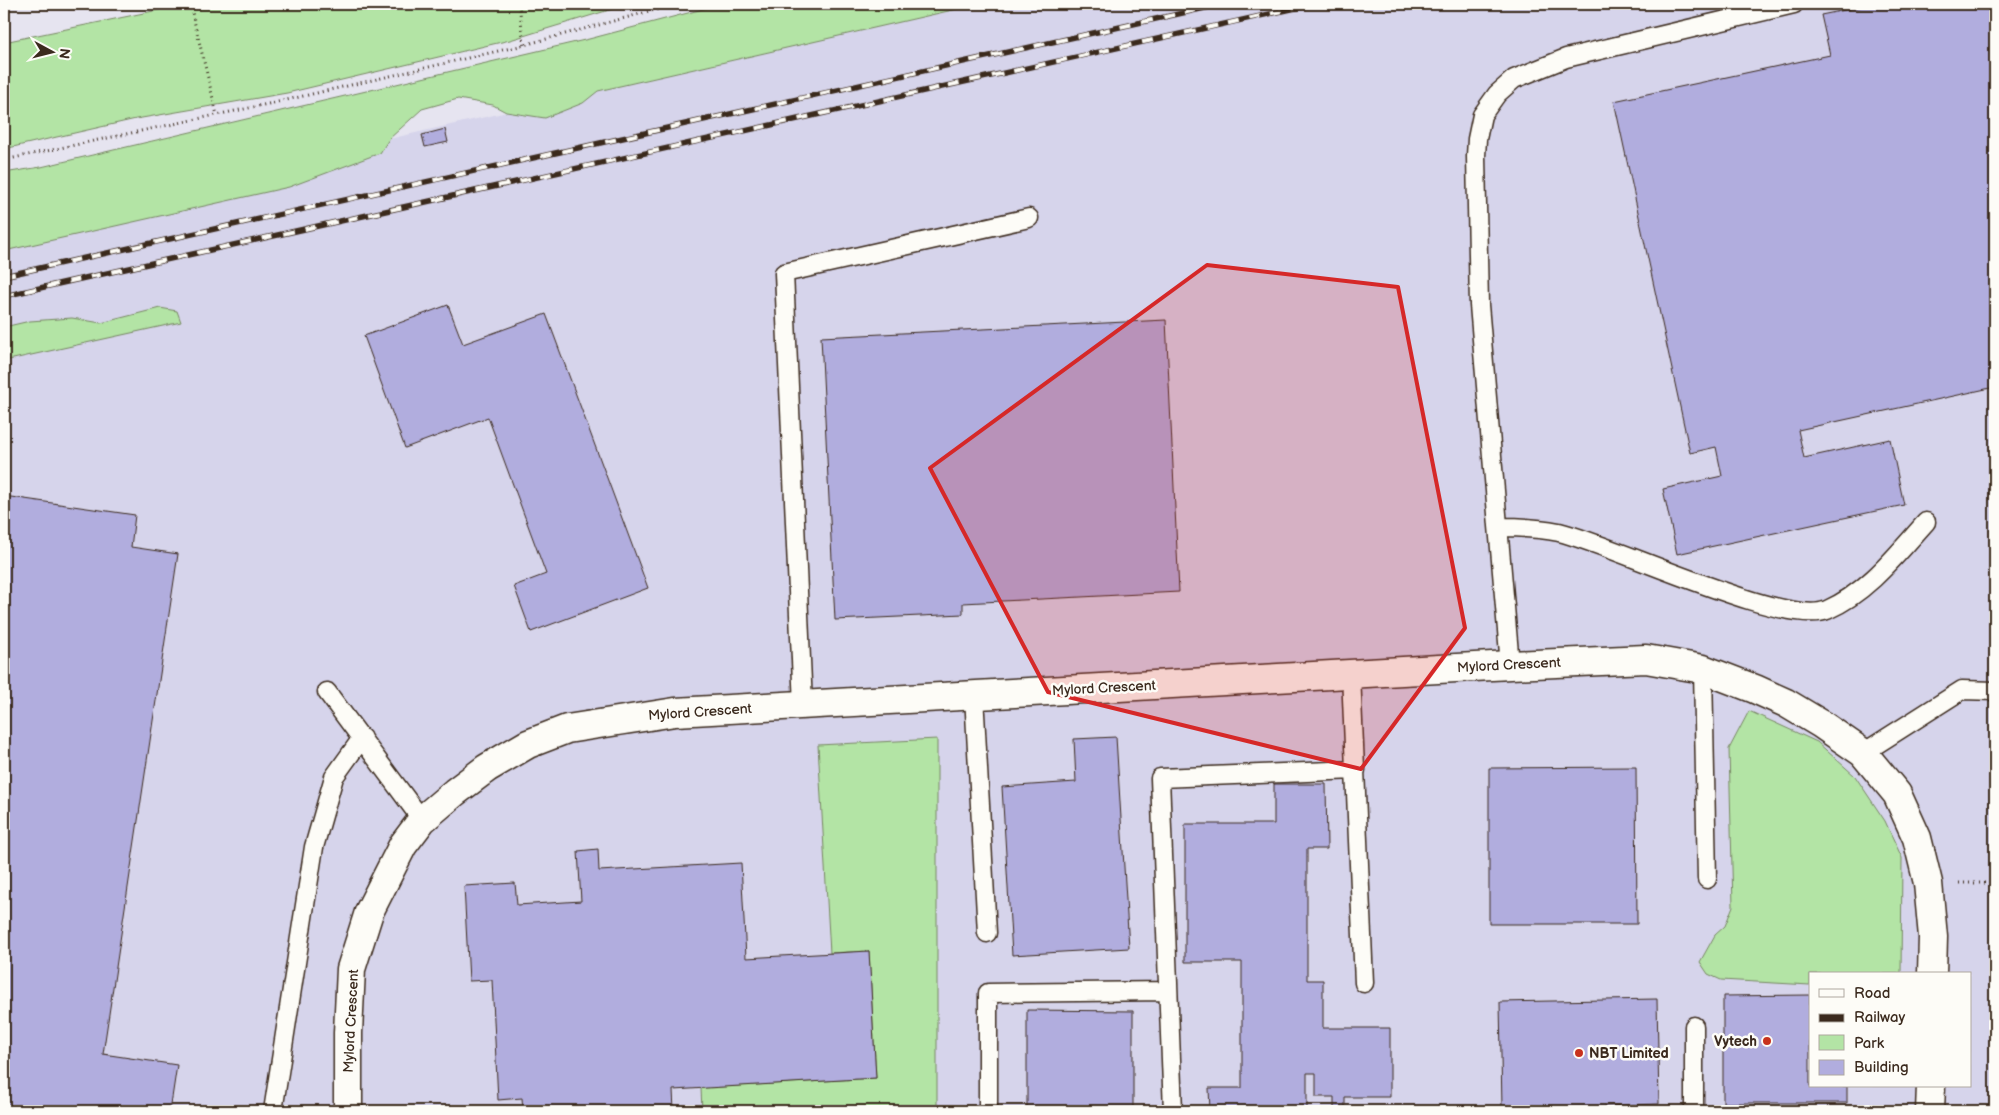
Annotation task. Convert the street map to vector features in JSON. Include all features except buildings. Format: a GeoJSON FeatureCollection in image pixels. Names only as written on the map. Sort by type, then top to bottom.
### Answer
{"type":"FeatureCollection","features":[{"type":"Feature","properties":{"kind":"street","name":"Mylord Crescent"},"geometry":{"type":"LineString","coordinates":[[348,1111],[348,1033],[351,969],[369,912],[404,845],[422,820],[487,768],[528,744],[567,729],[675,712],[1646,659],[1703,670],[1755,688],[1786,703],[1821,724],[1863,753],[1897,794],[1917,838],[1928,882],[1933,937],[1932,972]]}},
{"type":"Feature","properties":{"kind":"street"},"geometry":{"type":"LineString","coordinates":[[1930,1111],[1931,1088]]}},
{"type":"Feature","properties":{"kind":"lane"},"geometry":{"type":"LineString","coordinates":[[1510,665],[1479,305],[1476,156],[1482,115],[1497,94],[1514,79],[1566,58],[1794,4]]}},
{"type":"Feature","properties":{"kind":"lane"},"geometry":{"type":"LineString","coordinates":[[803,705],[784,273],[1029,218]]}},
{"type":"Feature","properties":{"kind":"lane"},"geometry":{"type":"LineString","coordinates":[[1499,527],[1560,532],[1610,548],[1724,591],[1775,607],[1805,613],[1825,611],[1853,596],[1890,562],[1926,522]]}},
{"type":"Feature","properties":{"kind":"lane"},"geometry":{"type":"LineString","coordinates":[[1703,670],[1707,879]]}},
{"type":"Feature","properties":{"kind":"lane"},"geometry":{"type":"LineString","coordinates":[[1351,674],[1364,983]]}},
{"type":"Feature","properties":{"kind":"lane"},"geometry":{"type":"LineString","coordinates":[[1863,753],[1962,690],[1995,691]]}},
{"type":"Feature","properties":{"kind":"lane"},"geometry":{"type":"LineString","coordinates":[[327,692],[422,820]]}},
{"type":"Feature","properties":{"kind":"lane"},"geometry":{"type":"LineString","coordinates":[[974,695],[987,933]]}},
{"type":"Feature","properties":{"kind":"lane"},"geometry":{"type":"LineString","coordinates":[[272,1111],[314,847],[334,777],[362,738]]}},
{"type":"Feature","properties":{"kind":"lane"},"geometry":{"type":"LineString","coordinates":[[1173,1111],[1160,778],[1356,770]]}},
{"type":"Feature","properties":{"kind":"lane"},"geometry":{"type":"LineString","coordinates":[[988,1111],[988,993],[1168,991]]}},
{"type":"Feature","properties":{"kind":"lane"},"geometry":{"type":"LineString","coordinates":[[1694,1026],[1694,1111]]}},
{"type":"Feature","properties":{"kind":"path"},"geometry":{"type":"LineString","coordinates":[[190,4],[216,115]]}},
{"type":"Feature","properties":{"kind":"path"},"geometry":{"type":"LineString","coordinates":[[519,4],[524,44]]}},
{"type":"Feature","properties":{"kind":"path"},"geometry":{"type":"LineString","coordinates":[[4,160],[216,115],[524,44],[677,4]]}},
{"type":"Feature","properties":{"kind":"path"},"geometry":{"type":"LineString","coordinates":[[1928,882],[1995,883]]}},
{"type":"Feature","properties":{"kind":"highlighted area"},"geometry":{"type":"Polygon","coordinates":[[[1207,265],[1398,287],[1465,628],[1361,769],[1048,692],[930,468],[1207,265]]]}},
{"type":"Feature","properties":{"kind":"shaded area"},"geometry":{"type":"Polygon","coordinates":[[[979,4],[1995,4],[1995,1111],[4,1111],[4,231],[389,139],[979,4]]]}},
{"type":"Feature","properties":{"kind":"green space"},"geometry":{"type":"Polygon","coordinates":[[[187,4],[629,4],[510,40],[287,93],[136,119],[4,149],[4,42],[187,4]]]}},
{"type":"Feature","properties":{"kind":"green space"},"geometry":{"type":"Polygon","coordinates":[[[722,4],[979,4],[598,91],[583,103],[545,118],[506,112],[493,105],[458,99],[422,109],[389,139],[380,153],[289,187],[4,251],[4,173],[41,167],[589,39],[722,4]]]}},
{"type":"Feature","properties":{"kind":"green space"},"geometry":{"type":"Polygon","coordinates":[[[160,308],[177,311],[181,322],[4,361],[4,327],[30,321],[72,318],[101,323],[160,308]]]}},
{"type":"Feature","properties":{"kind":"green space"},"geometry":{"type":"Polygon","coordinates":[[[1749,711],[1817,742],[1855,776],[1885,821],[1902,858],[1901,972],[1809,972],[1809,985],[1721,980],[1708,974],[1700,962],[1715,935],[1725,926],[1733,906],[1729,749],[1749,711]]]}},
{"type":"Feature","properties":{"kind":"green space"},"geometry":{"type":"Polygon","coordinates":[[[937,739],[937,1111],[702,1111],[701,1088],[876,1078],[869,951],[830,953],[818,745],[937,739]]]}},
{"type":"Feature","properties":{"kind":"railway"},"geometry":{"type":"LineString","coordinates":[[4,276],[1223,4]]}},
{"type":"Feature","properties":{"kind":"railway"},"geometry":{"type":"LineString","coordinates":[[4,296],[1314,4]]}},
{"type":"Feature","properties":{"kind":"place","name":"Vytech"},"geometry":{"type":"Point","coordinates":[1767,1041]}},
{"type":"Feature","properties":{"kind":"place","name":"NBT Limited"},"geometry":{"type":"Point","coordinates":[1579,1053]}}]}
